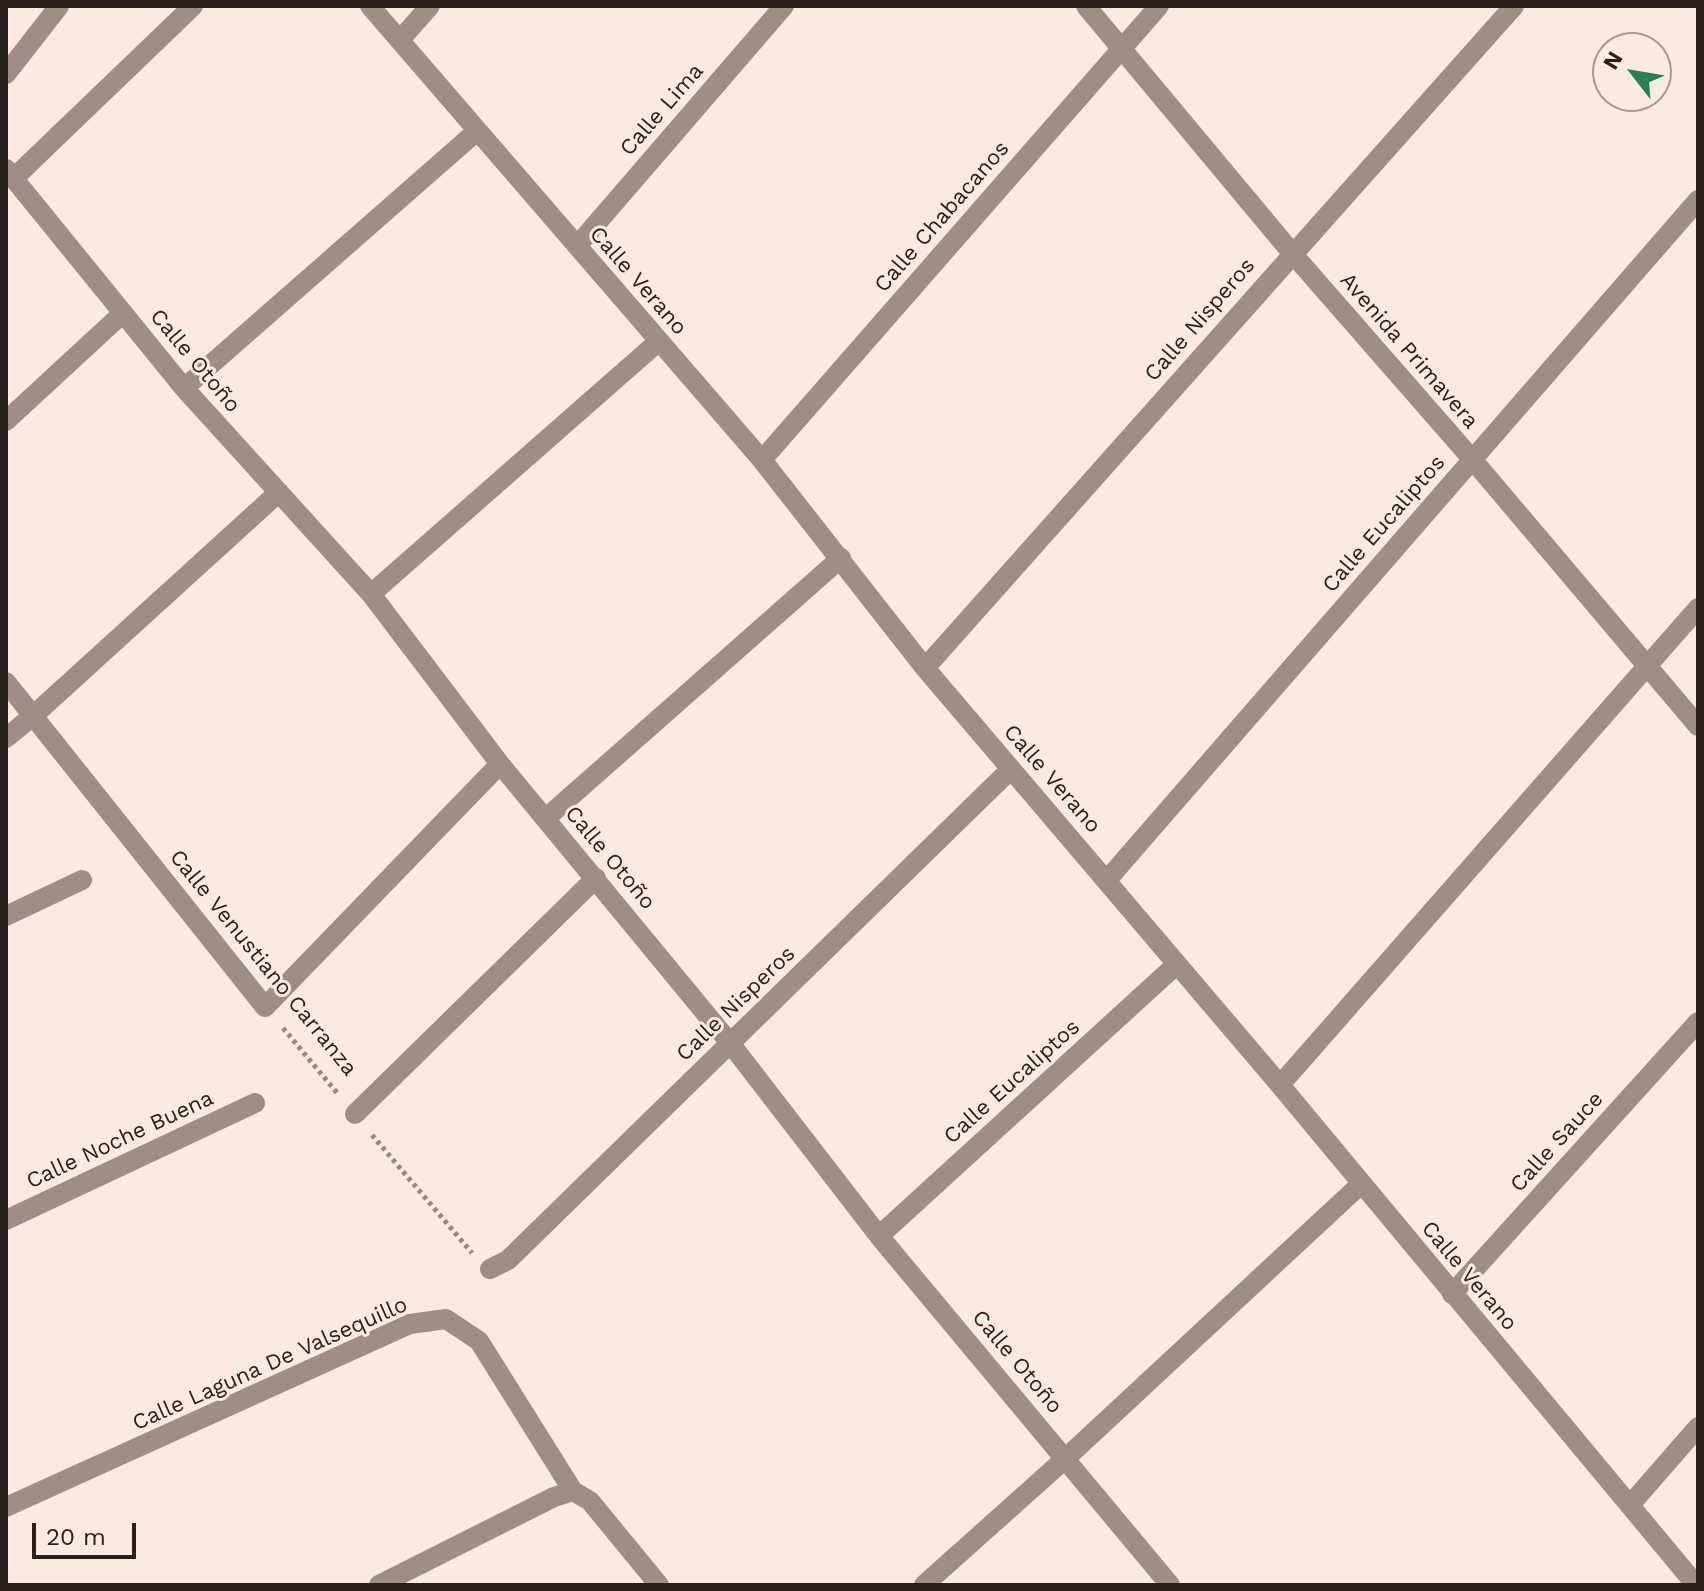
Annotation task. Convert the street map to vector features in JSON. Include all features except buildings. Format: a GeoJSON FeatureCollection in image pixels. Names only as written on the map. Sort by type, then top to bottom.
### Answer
{"type":"FeatureCollection","features":[{"type":"Feature","properties":{"kind":"street"},"geometry":{"type":"LineString","coordinates":[[6,74],[59,6]]}},
{"type":"Feature","properties":{"kind":"street"},"geometry":{"type":"LineString","coordinates":[[10,173],[193,6]]}},
{"type":"Feature","properties":{"kind":"street","name":"Calle Verano"},"geometry":{"type":"LineString","coordinates":[[370,6],[762,460],[925,668],[1280,1085],[1696,1585]]}},
{"type":"Feature","properties":{"kind":"street"},"geometry":{"type":"LineString","coordinates":[[400,40],[430,6]]}},
{"type":"Feature","properties":{"kind":"street","name":"Calle Lima"},"geometry":{"type":"LineString","coordinates":[[577,246],[784,6]]}},
{"type":"Feature","properties":{"kind":"street","name":"Avenida Primavera"},"geometry":{"type":"LineString","coordinates":[[1086,6],[1292,253],[1472,459],[1698,726]]}},
{"type":"Feature","properties":{"kind":"street","name":"Calle Chabacanos"},"geometry":{"type":"LineString","coordinates":[[762,460],[1159,6]]}},
{"type":"Feature","properties":{"kind":"street","name":"Calle Nisperos"},"geometry":{"type":"LineString","coordinates":[[925,668],[1514,6]]}},
{"type":"Feature","properties":{"kind":"street"},"geometry":{"type":"LineString","coordinates":[[184,388],[477,131]]}},
{"type":"Feature","properties":{"kind":"street","name":"Calle Otoño"},"geometry":{"type":"LineString","coordinates":[[10,173],[184,388],[371,594],[500,764],[730,1043],[879,1236],[1170,1585]]}},
{"type":"Feature","properties":{"kind":"street","name":"Calle Eucaliptos"},"geometry":{"type":"LineString","coordinates":[[1107,880],[1698,200]]}},
{"type":"Feature","properties":{"kind":"street"},"geometry":{"type":"LineString","coordinates":[[6,421],[123,313]]}},
{"type":"Feature","properties":{"kind":"street"},"geometry":{"type":"LineString","coordinates":[[371,594],[659,341]]}},
{"type":"Feature","properties":{"kind":"street"},"geometry":{"type":"LineString","coordinates":[[12,734],[279,492]]}},
{"type":"Feature","properties":{"kind":"street"},"geometry":{"type":"LineString","coordinates":[[545,819],[841,558]]}},
{"type":"Feature","properties":{"kind":"street"},"geometry":{"type":"LineString","coordinates":[[1280,1085],[1698,608]]}},
{"type":"Feature","properties":{"kind":"street","name":"Calle Venustiano Carranza"},"geometry":{"type":"LineString","coordinates":[[6,682],[265,1007]]}},
{"type":"Feature","properties":{"kind":"street"},"geometry":{"type":"LineString","coordinates":[[265,1007],[500,764]]}},
{"type":"Feature","properties":{"kind":"street","name":"Calle Nisperos"},"geometry":{"type":"LineString","coordinates":[[490,1269],[508,1260],[1011,769]]}},
{"type":"Feature","properties":{"kind":"street"},"geometry":{"type":"LineString","coordinates":[[355,1114],[596,878]]}},
{"type":"Feature","properties":{"kind":"street"},"geometry":{"type":"LineString","coordinates":[[6,916],[82,880]]}},
{"type":"Feature","properties":{"kind":"street","name":"Calle Eucaliptos"},"geometry":{"type":"LineString","coordinates":[[879,1236],[1177,964]]}},
{"type":"Feature","properties":{"kind":"street","name":"Calle Sauce"},"geometry":{"type":"LineString","coordinates":[[1452,1294],[1698,1022]]}},
{"type":"Feature","properties":{"kind":"street","name":"Calle Noche Buena"},"geometry":{"type":"LineString","coordinates":[[6,1220],[255,1103]]}},
{"type":"Feature","properties":{"kind":"street"},"geometry":{"type":"LineString","coordinates":[[924,1585],[1066,1458],[1361,1184]]}},
{"type":"Feature","properties":{"kind":"street","name":"Calle Laguna De Valsequillo"},"geometry":{"type":"LineString","coordinates":[[6,1507],[410,1324],[446,1319],[479,1341],[573,1491],[590,1501],[659,1585]]}},
{"type":"Feature","properties":{"kind":"street"},"geometry":{"type":"LineString","coordinates":[[1630,1505],[1698,1427]]}},
{"type":"Feature","properties":{"kind":"street"},"geometry":{"type":"LineString","coordinates":[[379,1585],[554,1497],[573,1491]]}},
{"type":"Feature","properties":{"kind":"path","name":"Calle Venustiano Carranza"},"geometry":{"type":"LineString","coordinates":[[265,1007],[477,1260],[490,1269]]}}]}
